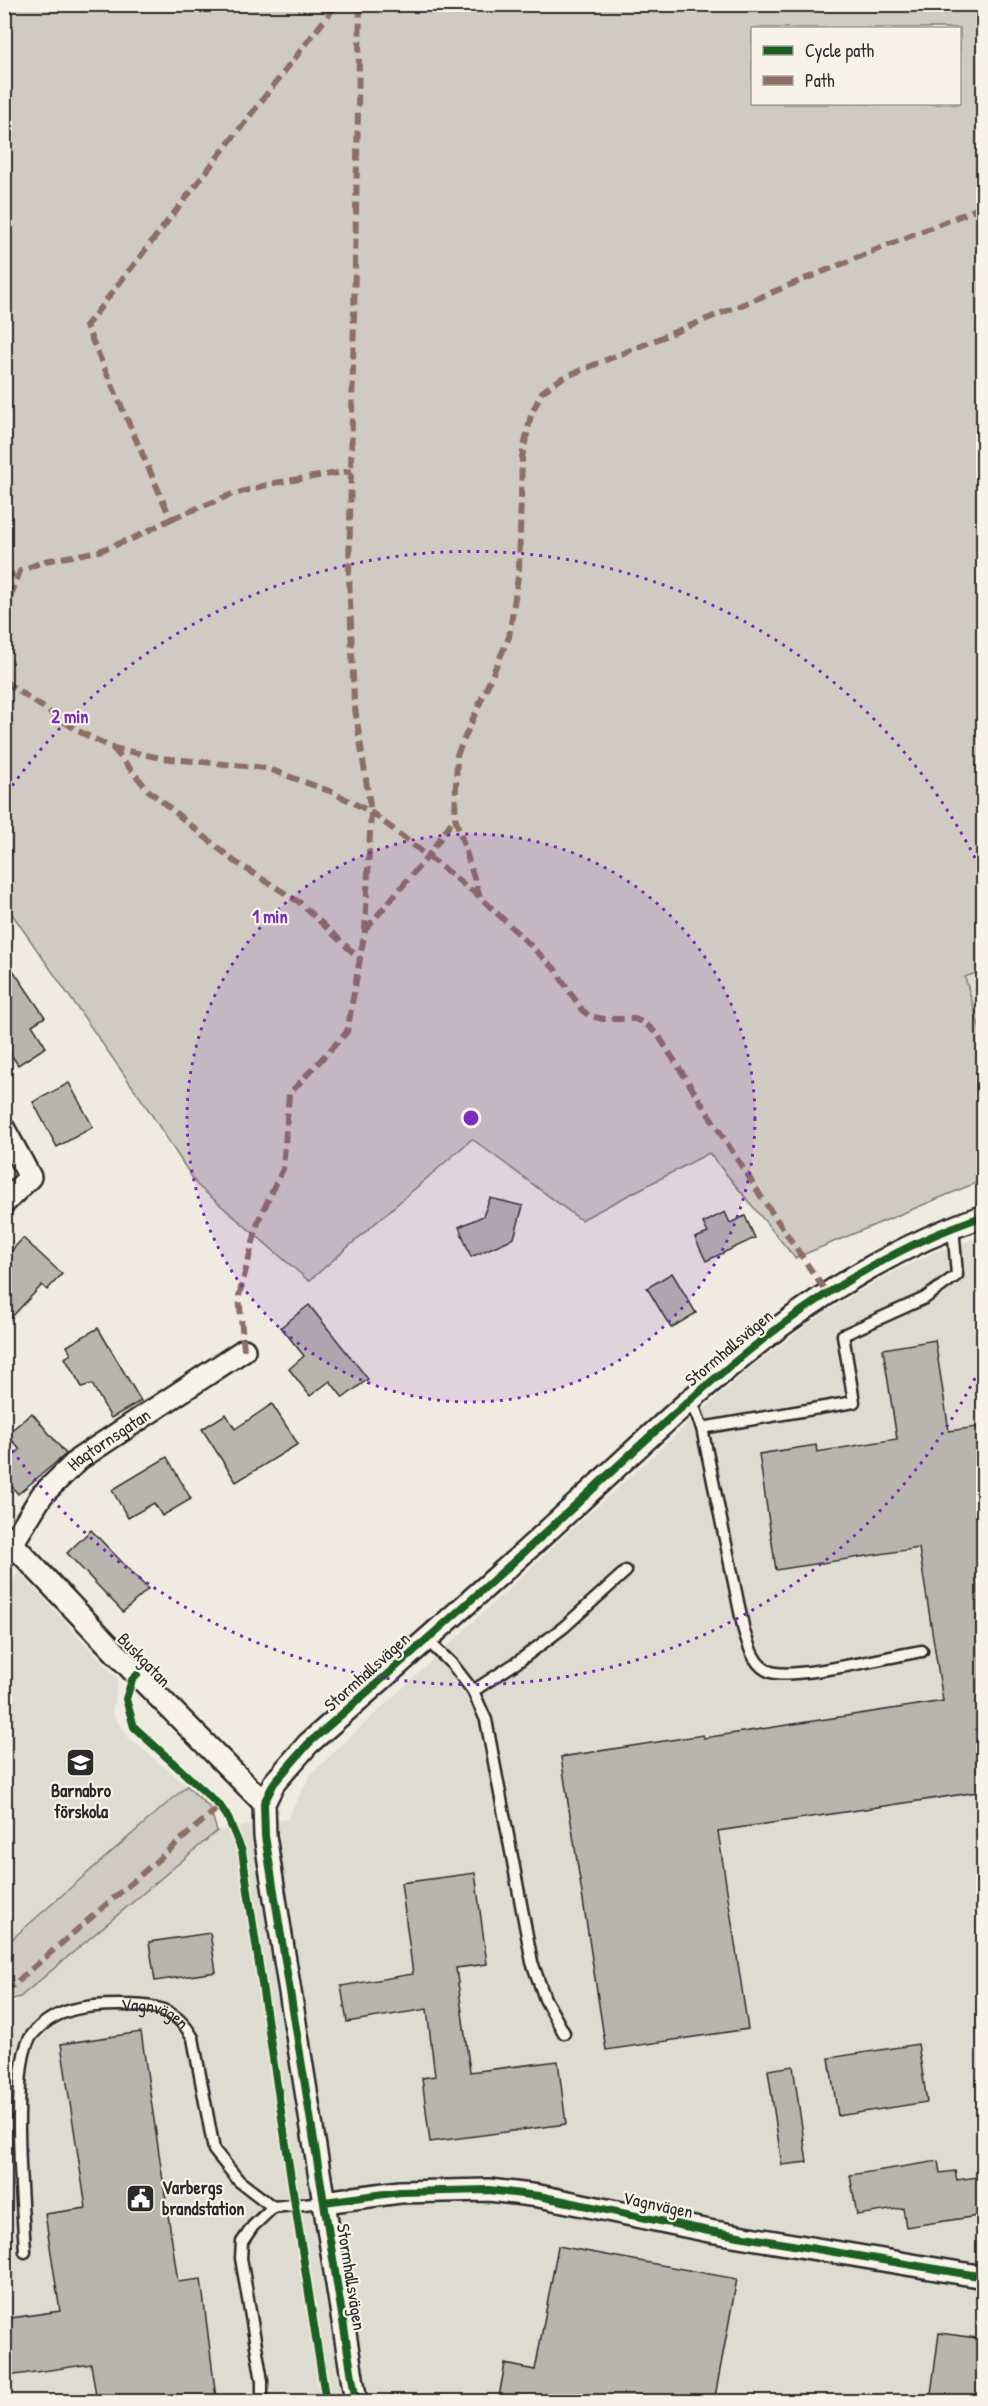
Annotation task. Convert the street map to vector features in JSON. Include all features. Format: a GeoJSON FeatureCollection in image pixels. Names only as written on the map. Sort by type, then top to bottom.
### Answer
{"type":"FeatureCollection","features":[{"type":"Feature","properties":{"kind":"street"},"geometry":{"type":"LineString","coordinates":[[4,1129],[30,1177],[4,1203]]}},
{"type":"Feature","properties":{"kind":"street","name":"Stormhallsvägen"},"geometry":{"type":"LineString","coordinates":[[356,2402],[265,1836],[264,1803],[274,1783],[308,1744],[691,1398],[752,1346],[826,1292],[953,1226],[984,1215]]}},
{"type":"Feature","properties":{"kind":"street","name":"Hagtornsgatan"},"geometry":{"type":"LineString","coordinates":[[7,1545],[42,1495],[79,1459],[243,1350]]}},
{"type":"Feature","properties":{"kind":"street","name":"Buskgatan"},"geometry":{"type":"LineString","coordinates":[[7,1545],[264,1803]]}},
{"type":"Feature","properties":{"kind":"street","name":"Vagnvägen"},"geometry":{"type":"LineString","coordinates":[[324,2202],[400,2192],[489,2190],[539,2196],[709,2231],[984,2277]]}},
{"type":"Feature","properties":{"kind":"lane"},"geometry":{"type":"LineString","coordinates":[[702,1428],[854,1402],[843,1335],[925,1298],[957,1275],[953,1226]]}},
{"type":"Feature","properties":{"kind":"lane"},"geometry":{"type":"LineString","coordinates":[[691,1398],[702,1428],[744,1631],[754,1658],[769,1672],[792,1674],[922,1651]]}},
{"type":"Feature","properties":{"kind":"lane"},"geometry":{"type":"LineString","coordinates":[[473,1691],[519,1661],[564,1627],[626,1571]]}},
{"type":"Feature","properties":{"kind":"lane"},"geometry":{"type":"LineString","coordinates":[[426,1639],[453,1665],[473,1691],[486,1720],[532,1962],[545,1999],[564,2032]]}},
{"type":"Feature","properties":{"kind":"lane","name":"Vagnvägen"},"geometry":{"type":"LineString","coordinates":[[25,2252],[19,2098],[22,2058],[31,2036],[55,2014],[83,2007],[148,2005],[172,2013],[185,2025],[193,2038],[214,2150],[239,2181],[273,2207],[324,2202]]}},
{"type":"Feature","properties":{"kind":"lane"},"geometry":{"type":"LineString","coordinates":[[262,2402],[262,2381],[241,2258],[242,2242],[253,2226],[273,2207]]}},
{"type":"Feature","properties":{"kind":"shaded area"},"geometry":{"type":"Polygon","coordinates":[[[4,5],[983,5],[984,970],[965,977],[983,1040],[983,1180],[795,1258],[709,1153],[581,1220],[472,1139],[309,1281],[197,1185],[146,1106],[5,904],[4,5]]]}},
{"type":"Feature","properties":{"kind":"shaded area"},"geometry":{"type":"Polygon","coordinates":[[[983,970],[983,1040],[965,977],[983,970]]]}},
{"type":"Feature","properties":{"kind":"shaded area"},"geometry":{"type":"Polygon","coordinates":[[[983,1236],[983,2401],[5,2402],[4,2015],[7,2008],[217,1831],[287,1819],[311,1774],[568,1533],[746,1371],[821,1315],[884,1277],[935,1252],[983,1236]]]}},
{"type":"Feature","properties":{"kind":"shaded area","name":"Barnabro förskola"},"geometry":{"type":"Polygon","coordinates":[[[19,1572],[118,1679],[112,1713],[128,1737],[187,1786],[5,1945],[4,1592],[19,1572]]]}},
{"type":"Feature","properties":{"kind":"shaded area"},"geometry":{"type":"Polygon","coordinates":[[[187,1786],[210,1808],[217,1831],[20,1997],[6,2001],[5,2004],[5,1945],[187,1786]]]}},
{"type":"Feature","properties":{"kind":"building"},"geometry":{"type":"Polygon","coordinates":[[[4,957],[45,1017],[32,1025],[46,1047],[18,1065],[4,1044],[4,957]]]}},
{"type":"Feature","properties":{"kind":"building"},"geometry":{"type":"Polygon","coordinates":[[[69,1083],[93,1127],[57,1147],[33,1102],[69,1083]]]}},
{"type":"Feature","properties":{"kind":"building"},"geometry":{"type":"Polygon","coordinates":[[[490,1198],[523,1206],[514,1238],[471,1257],[459,1227],[483,1216],[490,1198]]]}},
{"type":"Feature","properties":{"kind":"building"},"geometry":{"type":"Polygon","coordinates":[[[725,1212],[730,1223],[745,1216],[755,1238],[706,1261],[695,1238],[708,1233],[703,1223],[725,1212]]]}},
{"type":"Feature","properties":{"kind":"building"},"geometry":{"type":"Polygon","coordinates":[[[23,1238],[62,1274],[47,1290],[42,1285],[4,1325],[4,1259],[23,1238]]]}},
{"type":"Feature","properties":{"kind":"building"},"geometry":{"type":"Polygon","coordinates":[[[672,1273],[696,1313],[671,1328],[647,1288],[672,1273]]]}},
{"type":"Feature","properties":{"kind":"building"},"geometry":{"type":"Polygon","coordinates":[[[309,1305],[368,1379],[343,1398],[330,1381],[310,1396],[289,1369],[304,1356],[281,1327],[309,1305]]]}},
{"type":"Feature","properties":{"kind":"building"},"geometry":{"type":"Polygon","coordinates":[[[98,1328],[141,1401],[111,1418],[92,1384],[82,1387],[65,1358],[71,1354],[67,1346],[98,1328]]]}},
{"type":"Feature","properties":{"kind":"building"},"geometry":{"type":"Polygon","coordinates":[[[935,1340],[949,1431],[984,1426],[984,1791],[718,1831],[748,2029],[606,2050],[561,1757],[703,1735],[704,1738],[943,1701],[919,1548],[776,1570],[759,1454],[816,1445],[817,1452],[897,1439],[883,1349],[935,1340]]]}},
{"type":"Feature","properties":{"kind":"building"},"geometry":{"type":"Polygon","coordinates":[[[272,1404],[298,1444],[236,1482],[202,1429],[226,1414],[235,1429],[272,1404]]]}},
{"type":"Feature","properties":{"kind":"building"},"geometry":{"type":"Polygon","coordinates":[[[32,1413],[66,1454],[18,1494],[4,1477],[4,1463],[20,1450],[7,1434],[32,1413]]]}},
{"type":"Feature","properties":{"kind":"building"},"geometry":{"type":"Polygon","coordinates":[[[167,1457],[191,1499],[162,1516],[154,1503],[128,1518],[112,1490],[167,1457]]]}},
{"type":"Feature","properties":{"kind":"building"},"geometry":{"type":"Polygon","coordinates":[[[91,1530],[148,1589],[123,1612],[67,1553],[91,1530]]]}},
{"type":"Feature","properties":{"kind":"building"},"geometry":{"type":"Polygon","coordinates":[[[475,1873],[487,1964],[456,1968],[470,2072],[558,2061],[566,2124],[430,2142],[422,2078],[435,2076],[427,2009],[347,2022],[341,1986],[413,1974],[401,1883],[475,1873]]]}},
{"type":"Feature","properties":{"kind":"building"},"geometry":{"type":"Polygon","coordinates":[[[210,1933],[216,1972],[155,1981],[149,1942],[210,1933]]]}},
{"type":"Feature","properties":{"kind":"building"},"geometry":{"type":"Polygon","coordinates":[[[141,2032],[178,2282],[201,2279],[216,2398],[195,2402],[97,2402],[91,2364],[8,2376],[4,2352],[4,2319],[60,2311],[45,2214],[86,2208],[61,2044],[141,2032]]]}},
{"type":"Feature","properties":{"kind":"building"},"geometry":{"type":"Polygon","coordinates":[[[918,2044],[927,2102],[838,2116],[829,2058],[918,2044]]]}},
{"type":"Feature","properties":{"kind":"building"},"geometry":{"type":"Polygon","coordinates":[[[793,2066],[807,2162],[782,2165],[768,2070],[793,2066]]]}},
{"type":"Feature","properties":{"kind":"building"},"geometry":{"type":"Polygon","coordinates":[[[938,2161],[940,2173],[955,2171],[957,2180],[984,2176],[984,2215],[906,2227],[903,2208],[857,2215],[850,2175],[938,2161]]]}},
{"type":"Feature","properties":{"kind":"building"},"geometry":{"type":"Polygon","coordinates":[[[558,2246],[737,2279],[714,2402],[498,2402],[505,2364],[535,2370],[558,2246]]]}},
{"type":"Feature","properties":{"kind":"building"},"geometry":{"type":"Polygon","coordinates":[[[939,2333],[984,2339],[984,2402],[930,2402],[939,2333]]]}},
{"type":"Feature","properties":{"kind":"marked path"},"geometry":{"type":"LineString","coordinates":[[4,614],[20,571],[45,561],[99,551],[134,538],[171,519],[86,326],[337,4]]}},
{"type":"Feature","properties":{"kind":"marked path"},"geometry":{"type":"LineString","coordinates":[[244,1350],[239,1296],[259,1219],[283,1169],[289,1094],[347,1032],[365,930],[371,812],[354,702],[349,574],[360,4]]}},
{"type":"Feature","properties":{"kind":"marked path"},"geometry":{"type":"LineString","coordinates":[[480,897],[455,817],[457,755],[509,637],[519,570],[522,457],[531,415],[542,392],[562,378],[984,206]]}},
{"type":"Feature","properties":{"kind":"marked path"},"geometry":{"type":"LineString","coordinates":[[171,519],[230,495],[274,483],[351,471]]}},
{"type":"Feature","properties":{"kind":"marked path"},"geometry":{"type":"LineString","coordinates":[[4,579],[20,571]]}},
{"type":"Feature","properties":{"kind":"marked path"},"geometry":{"type":"LineString","coordinates":[[4,668],[5,682]]}},
{"type":"Feature","properties":{"kind":"marked path"},"geometry":{"type":"LineString","coordinates":[[4,681],[78,731],[113,748],[161,758],[266,768],[332,792],[371,812],[480,897],[554,968],[582,1010],[590,1016],[603,1019],[635,1019],[646,1024],[658,1035],[762,1198],[826,1292]]}},
{"type":"Feature","properties":{"kind":"marked path"},"geometry":{"type":"LineString","coordinates":[[113,748],[148,790],[234,861],[299,902],[360,959]]}},
{"type":"Feature","properties":{"kind":"marked path"},"geometry":{"type":"LineString","coordinates":[[365,930],[428,856],[455,817]]}},
{"type":"Feature","properties":{"kind":"marked path"},"geometry":{"type":"LineString","coordinates":[[4,1993],[220,1806]]}},
{"type":"Feature","properties":{"kind":"cycle path"},"geometry":{"type":"LineString","coordinates":[[356,2402],[265,1836],[264,1803],[274,1783],[308,1744],[495,1579],[703,1388],[754,1346],[807,1307],[863,1272],[921,1241],[984,1216]]}},
{"type":"Feature","properties":{"kind":"cycle path"},"geometry":{"type":"LineString","coordinates":[[137,1675],[132,1680],[126,1699],[134,1727],[220,1806],[227,1816],[242,1851],[326,2402]]}},
{"type":"Feature","properties":{"kind":"cycle path"},"geometry":{"type":"LineString","coordinates":[[324,2202],[400,2192],[489,2190],[539,2196],[709,2231],[984,2277]]}},
{"type":"Feature","properties":{"kind":"place","name":"Barnabro förskola"},"geometry":{"type":"Point","coordinates":[81,1762]}},
{"type":"Feature","properties":{"kind":"place","name":"Varbergs brandstation"},"geometry":{"type":"Point","coordinates":[141,2198]}}]}
